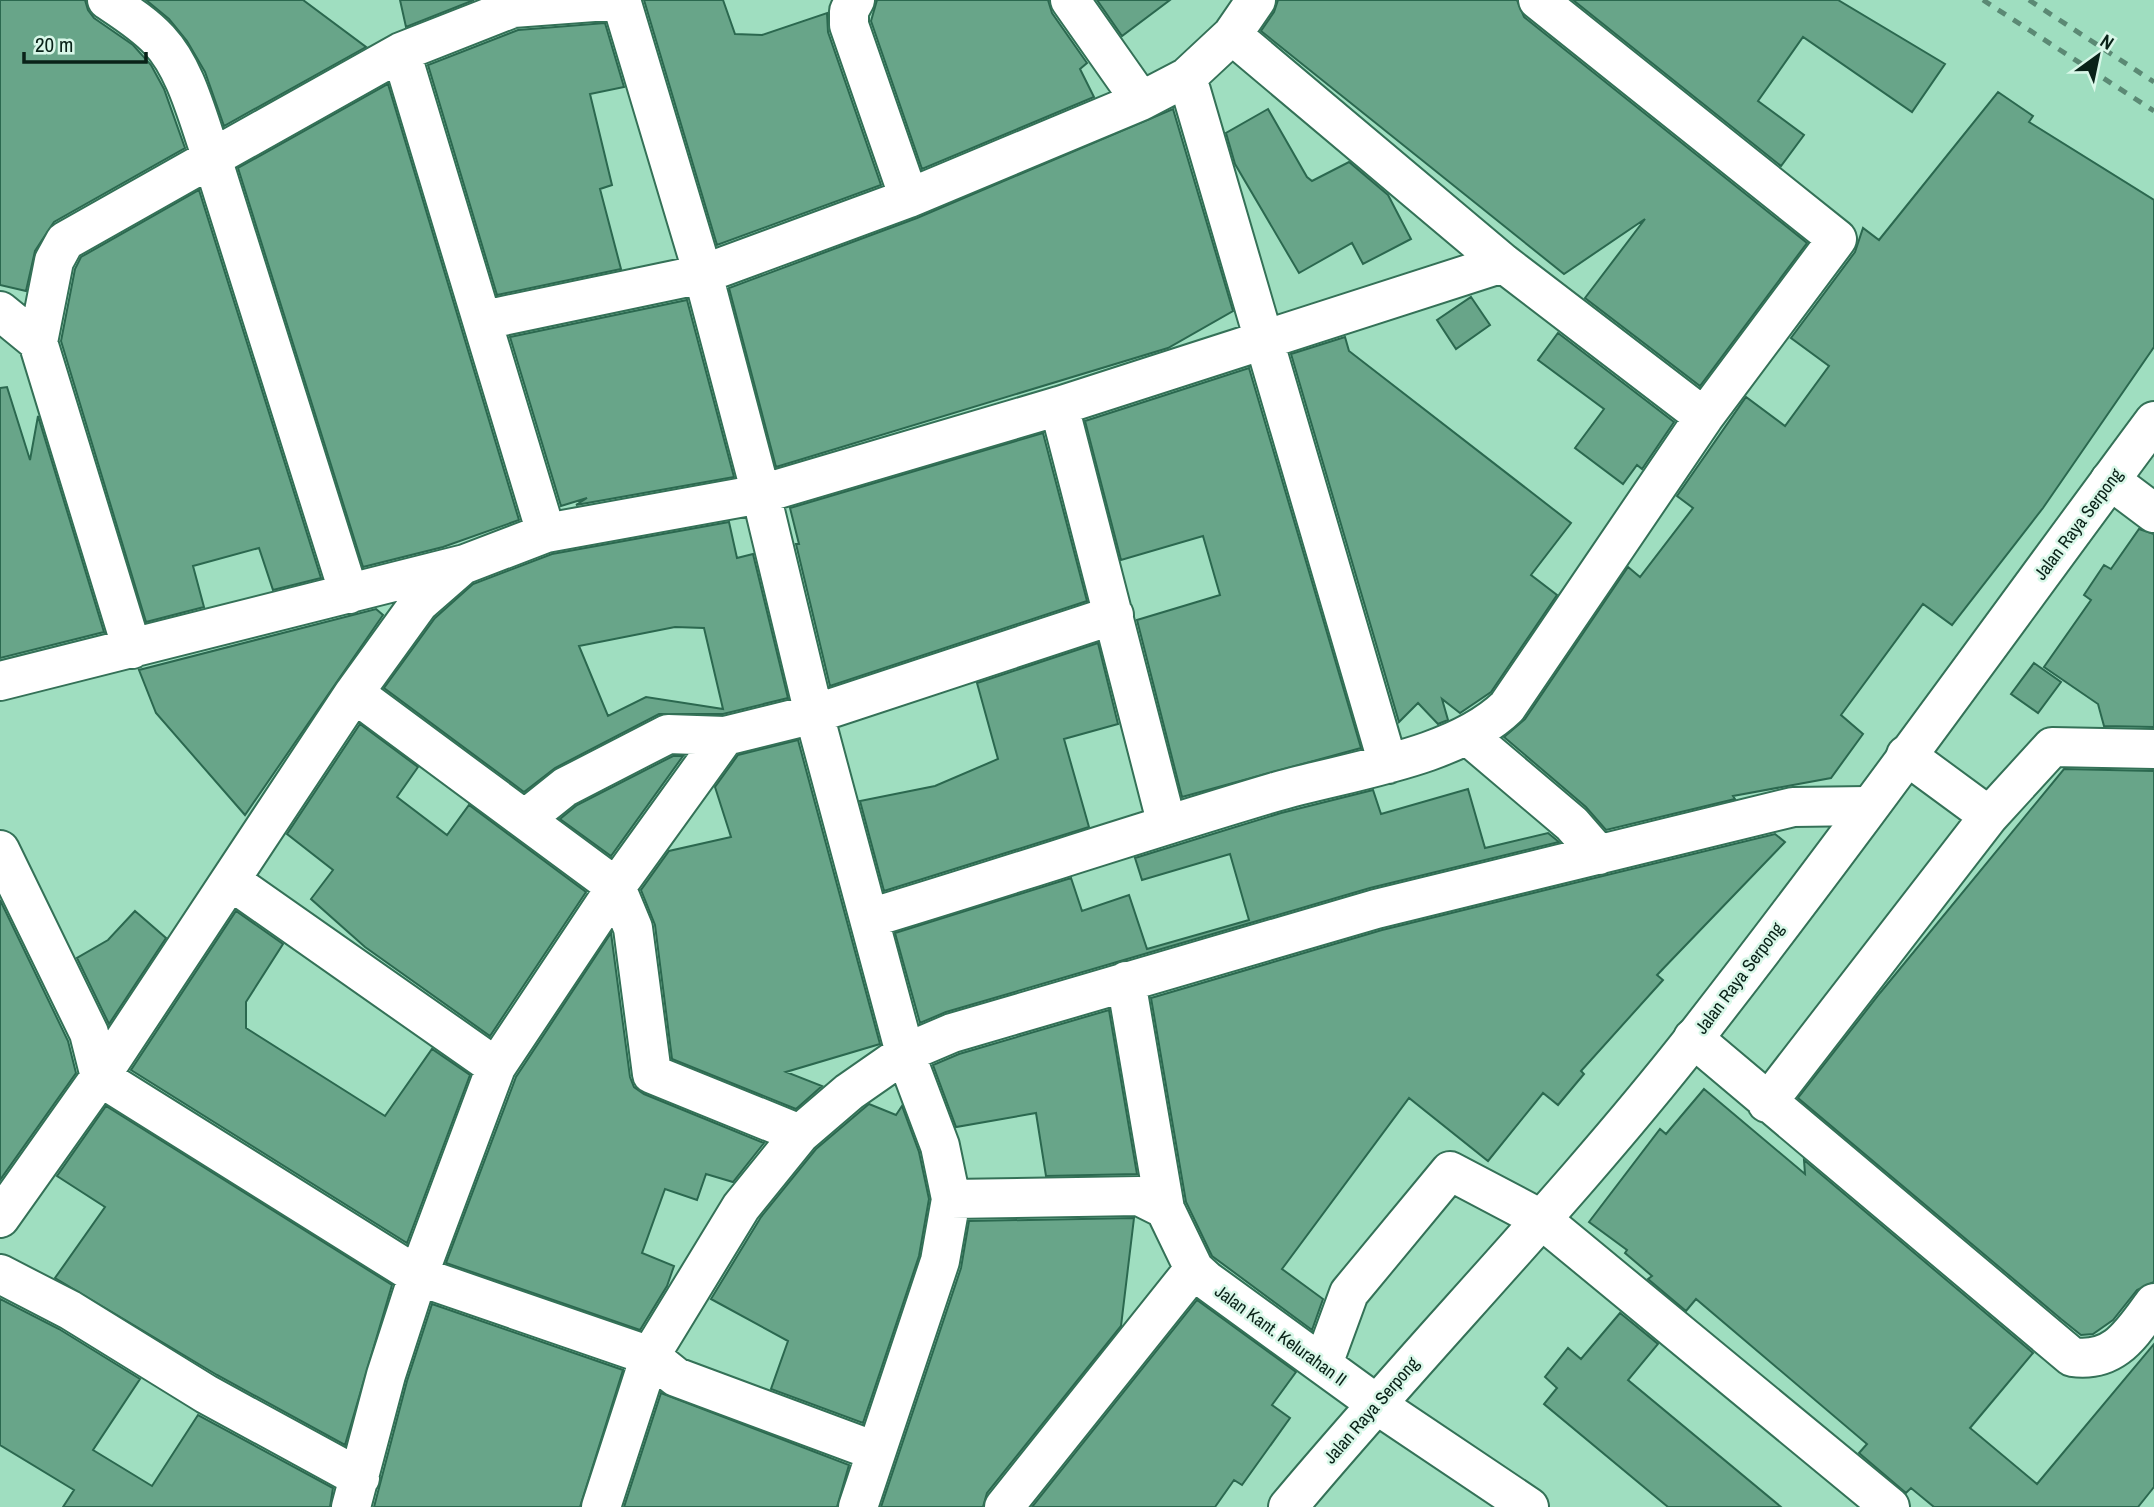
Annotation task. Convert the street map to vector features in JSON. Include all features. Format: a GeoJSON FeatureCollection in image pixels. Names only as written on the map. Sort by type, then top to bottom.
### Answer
{"type":"FeatureCollection","features":[{"type":"Feature","properties":{"kind":"street"},"geometry":{"type":"LineString","coordinates":[[107,0],[136,19],[161,42],[184,83],[212,158],[349,594]]}},
{"type":"Feature","properties":{"kind":"street"},"geometry":{"type":"LineString","coordinates":[[132,649],[38,342],[54,261],[65,241],[401,52],[513,8],[621,0],[703,274],[761,494],[814,714],[905,1052],[940,1146],[951,1199],[940,1261],[858,1507]]}},
{"type":"Feature","properties":{"kind":"street"},"geometry":{"type":"LineString","coordinates":[[855,0],[849,11],[849,25],[909,198]]}},
{"type":"Feature","properties":{"kind":"street"},"geometry":{"type":"LineString","coordinates":[[1070,0],[1141,100]]}},
{"type":"Feature","properties":{"kind":"street"},"geometry":{"type":"LineString","coordinates":[[484,320],[703,274],[909,198],[1141,100],[1187,77],[1232,35],[1256,0]]}},
{"type":"Feature","properties":{"kind":"street"},"geometry":{"type":"LineString","coordinates":[[870,918],[1279,791],[1388,764],[1482,729],[1507,708],[1704,417],[1838,239],[1538,0]]}},
{"type":"Feature","properties":{"kind":"street"},"geometry":{"type":"LineString","coordinates":[[1232,35],[1503,263],[1704,417]]}},
{"type":"Feature","properties":{"kind":"street"},"geometry":{"type":"LineString","coordinates":[[401,52],[471,286],[484,320],[546,533]]}},
{"type":"Feature","properties":{"kind":"street"},"geometry":{"type":"LineString","coordinates":[[1187,77],[1388,764]]}},
{"type":"Feature","properties":{"kind":"street"},"geometry":{"type":"LineString","coordinates":[[0,681],[465,564],[546,533],[761,494],[1059,406],[1503,263]]}},
{"type":"Feature","properties":{"kind":"street"},"geometry":{"type":"LineString","coordinates":[[0,310],[38,342]]}},
{"type":"Feature","properties":{"kind":"street"},"geometry":{"type":"LineString","coordinates":[[1059,406],[1167,825]]}},
{"type":"Feature","properties":{"kind":"street","name":"Jalan Raya Serpong"},"geometry":{"type":"LineString","coordinates":[[1288,1507],[1375,1403],[1541,1219],[1693,1038],[2154,421]]}},
{"type":"Feature","properties":{"kind":"street"},"geometry":{"type":"LineString","coordinates":[[2110,480],[2154,513]]}},
{"type":"Feature","properties":{"kind":"street"},"geometry":{"type":"LineString","coordinates":[[0,1218],[100,1077],[354,693],[419,603],[465,564]]}},
{"type":"Feature","properties":{"kind":"street"},"geometry":{"type":"LineString","coordinates":[[525,818],[565,788],[668,734],[725,736],[814,714],[1114,615]]}},
{"type":"Feature","properties":{"kind":"street"},"geometry":{"type":"LineString","coordinates":[[354,693],[616,887],[633,928],[652,1074],[800,1134]]}},
{"type":"Feature","properties":{"kind":"street"},"geometry":{"type":"LineString","coordinates":[[1467,735],[1572,824],[1599,855]]}},
{"type":"Feature","properties":{"kind":"street"},"geometry":{"type":"LineString","coordinates":[[0,1274],[70,1310],[206,1394],[356,1492],[386,1375],[418,1276],[496,1067],[616,887],[725,736]]}},
{"type":"Feature","properties":{"kind":"street"},"geometry":{"type":"LineString","coordinates":[[1767,1103],[1989,816],[2052,747],[2154,749]]}},
{"type":"Feature","properties":{"kind":"street"},"geometry":{"type":"LineString","coordinates":[[1906,755],[1989,816]]}},
{"type":"Feature","properties":{"kind":"street"},"geometry":{"type":"LineString","coordinates":[[601,1507],[650,1356],[741,1207],[800,1134],[849,1092],[905,1052],[952,1033],[1376,909],[1793,807],[1868,806]]}},
{"type":"Feature","properties":{"kind":"street"},"geometry":{"type":"LineString","coordinates":[[0,850],[89,1033],[100,1077],[418,1276],[650,1356],[676,1377],[875,1451]]}},
{"type":"Feature","properties":{"kind":"street"},"geometry":{"type":"LineString","coordinates":[[231,881],[496,1067]]}},
{"type":"Feature","properties":{"kind":"street","name":"Jalan Kant. Kelurahan II"},"geometry":{"type":"LineString","coordinates":[[1126,981],[1165,1209],[1194,1269],[1375,1403],[1529,1507]]}},
{"type":"Feature","properties":{"kind":"street"},"geometry":{"type":"LineString","coordinates":[[1693,1038],[1767,1103],[2072,1356],[2087,1359],[2111,1353],[2124,1343],[2154,1303]]}},
{"type":"Feature","properties":{"kind":"street"},"geometry":{"type":"LineString","coordinates":[[1323,1364],[1349,1293],[1450,1171],[1541,1219],[1890,1507]]}},
{"type":"Feature","properties":{"kind":"street"},"geometry":{"type":"LineString","coordinates":[[951,1199],[1139,1196],[1165,1209]]}},
{"type":"Feature","properties":{"kind":"street"},"geometry":{"type":"LineString","coordinates":[[1004,1507],[1194,1269]]}},
{"type":"Feature","properties":{"kind":"building"},"geometry":{"type":"Polygon","coordinates":[[[0,0],[85,0],[94,18],[133,45],[151,65],[164,89],[185,148],[54,222],[35,251],[26,291],[0,285],[0,0]]]}},
{"type":"Feature","properties":{"kind":"building"},"geometry":{"type":"Polygon","coordinates":[[[146,0],[303,0],[366,47],[224,126],[205,72],[187,41],[169,19],[146,0]]]}},
{"type":"Feature","properties":{"kind":"building"},"geometry":{"type":"Polygon","coordinates":[[[400,0],[474,0],[406,27],[400,0]]]}},
{"type":"Feature","properties":{"kind":"building"},"geometry":{"type":"Polygon","coordinates":[[[644,0],[723,0],[735,34],[762,35],[827,13],[828,32],[881,185],[717,245],[644,0]]]}},
{"type":"Feature","properties":{"kind":"building"},"geometry":{"type":"Polygon","coordinates":[[[877,0],[1048,0],[1052,13],[1087,63],[1080,69],[1094,97],[922,169],[871,21],[877,0]]]}},
{"type":"Feature","properties":{"kind":"building"},"geometry":{"type":"Polygon","coordinates":[[[1097,0],[1170,0],[1122,36],[1097,0]]]}},
{"type":"Feature","properties":{"kind":"building"},"geometry":{"type":"Polygon","coordinates":[[[1278,0],[1517,0],[1524,17],[1807,243],[1700,386],[1585,298],[1645,219],[1564,274],[1261,31],[1274,12],[1278,0]]]}},
{"type":"Feature","properties":{"kind":"building"},"geometry":{"type":"Polygon","coordinates":[[[1573,0],[1838,0],[1945,64],[1912,112],[1803,37],[1758,101],[1804,135],[1781,166],[1573,0]]]}},
{"type":"Feature","properties":{"kind":"building"},"geometry":{"type":"Polygon","coordinates":[[[605,23],[624,87],[590,94],[612,185],[600,189],[621,269],[497,295],[428,65],[518,30],[605,23]]]}},
{"type":"Feature","properties":{"kind":"building"},"geometry":{"type":"Polygon","coordinates":[[[388,84],[519,520],[443,547],[363,567],[238,168],[388,84]]]}},
{"type":"Feature","properties":{"kind":"building"},"geometry":{"type":"Polygon","coordinates":[[[1998,92],[2033,116],[2029,122],[2154,200],[2154,347],[2043,508],[1952,625],[1923,604],[1841,715],[1863,734],[1831,778],[1733,796],[1735,799],[1606,830],[1586,807],[1504,737],[1525,719],[1628,567],[1640,577],[1693,508],[1677,496],[1746,397],[1785,426],[1829,366],[1791,338],[1855,252],[1863,228],[1879,240],[1998,92]]]}},
{"type":"Feature","properties":{"kind":"building"},"geometry":{"type":"Polygon","coordinates":[[[1173,109],[1233,311],[1168,348],[776,467],[729,288],[917,218],[1173,109]]]}},
{"type":"Feature","properties":{"kind":"building"},"geometry":{"type":"Polygon","coordinates":[[[1268,109],[1307,177],[1312,181],[1349,162],[1388,195],[1411,239],[1363,264],[1352,243],[1299,273],[1235,164],[1226,133],[1268,109]]]}},
{"type":"Feature","properties":{"kind":"building"},"geometry":{"type":"Polygon","coordinates":[[[199,190],[321,578],[273,590],[259,548],[193,566],[204,607],[146,622],[61,341],[75,269],[81,257],[199,190]]]}},
{"type":"Feature","properties":{"kind":"building"},"geometry":{"type":"Polygon","coordinates":[[[1471,297],[1490,325],[1456,349],[1437,320],[1471,297]]]}},
{"type":"Feature","properties":{"kind":"building"},"geometry":{"type":"Polygon","coordinates":[[[687,300],[734,477],[576,505],[587,498],[561,506],[510,337],[687,300]]]}},
{"type":"Feature","properties":{"kind":"building"},"geometry":{"type":"Polygon","coordinates":[[[1558,333],[1674,422],[1642,469],[1637,465],[1623,484],[1575,448],[1604,409],[1538,360],[1558,333]]]}},
{"type":"Feature","properties":{"kind":"building"},"geometry":{"type":"Polygon","coordinates":[[[1345,337],[1349,351],[1571,523],[1531,575],[1557,595],[1491,692],[1460,713],[1442,699],[1448,720],[1438,724],[1418,703],[1399,722],[1291,354],[1345,337]]]}},
{"type":"Feature","properties":{"kind":"building"},"geometry":{"type":"Polygon","coordinates":[[[1249,368],[1361,748],[1182,797],[1137,620],[1220,595],[1203,536],[1121,560],[1085,421],[1249,368]]]}},
{"type":"Feature","properties":{"kind":"building"},"geometry":{"type":"Polygon","coordinates":[[[7,387],[30,460],[38,416],[104,632],[0,658],[0,388],[7,387]]]}},
{"type":"Feature","properties":{"kind":"building"},"geometry":{"type":"Polygon","coordinates":[[[1043,433],[1087,601],[830,686],[790,508],[1043,433]]]}},
{"type":"Feature","properties":{"kind":"building"},"geometry":{"type":"Polygon","coordinates":[[[729,522],[737,558],[753,554],[788,698],[723,714],[659,714],[555,768],[524,792],[384,688],[435,618],[473,584],[552,554],[729,522]],[[675,627],[579,646],[608,716],[646,697],[723,709],[704,628],[675,627]]]}},
{"type":"Feature","properties":{"kind":"building"},"geometry":{"type":"Polygon","coordinates":[[[2139,529],[2154,534],[2154,727],[2104,726],[2098,704],[2044,667],[2091,600],[2084,595],[2104,565],[2111,569],[2139,529]]]}},
{"type":"Feature","properties":{"kind":"building"},"geometry":{"type":"Polygon","coordinates":[[[376,609],[383,615],[245,815],[156,713],[139,670],[376,609]]]}},
{"type":"Feature","properties":{"kind":"building"},"geometry":{"type":"Polygon","coordinates":[[[1098,643],[1118,724],[1064,739],[1089,827],[884,891],[860,801],[935,786],[998,759],[977,683],[1098,643]]]}},
{"type":"Feature","properties":{"kind":"building"},"geometry":{"type":"Polygon","coordinates":[[[2034,663],[2061,682],[2038,713],[2011,694],[2034,663]]]}},
{"type":"Feature","properties":{"kind":"building"},"geometry":{"type":"Polygon","coordinates":[[[360,724],[418,767],[397,797],[447,835],[469,805],[586,892],[490,1036],[365,947],[311,899],[333,870],[287,834],[360,724]]]}},
{"type":"Feature","properties":{"kind":"building"},"geometry":{"type":"Polygon","coordinates":[[[798,740],[880,1044],[786,1072],[822,1086],[796,1109],[672,1059],[655,925],[641,890],[669,851],[731,837],[715,787],[738,755],[798,740]]]}},
{"type":"Feature","properties":{"kind":"building"},"geometry":{"type":"Polygon","coordinates":[[[673,756],[683,756],[611,856],[560,819],[577,805],[673,756]]]}},
{"type":"Feature","properties":{"kind":"building"},"geometry":{"type":"Polygon","coordinates":[[[2064,769],[2154,771],[2154,1282],[2137,1290],[2113,1320],[2093,1334],[2081,1335],[1798,1098],[1880,993],[2064,769]]]}},
{"type":"Feature","properties":{"kind":"building"},"geometry":{"type":"Polygon","coordinates":[[[1468,789],[1485,848],[1548,833],[1559,842],[1370,888],[946,1012],[920,1023],[895,933],[1071,878],[1082,911],[1129,895],[1147,949],[1249,920],[1230,854],[1142,880],[1135,858],[1281,813],[1373,790],[1381,814],[1468,789]]]}},
{"type":"Feature","properties":{"kind":"building"},"geometry":{"type":"Polygon","coordinates":[[[1775,834],[1785,842],[1657,975],[1663,980],[1581,1071],[1584,1074],[1558,1105],[1543,1093],[1488,1161],[1409,1098],[1282,1269],[1323,1299],[1312,1330],[1212,1256],[1186,1202],[1151,998],[1382,930],[1775,834]]]}},
{"type":"Feature","properties":{"kind":"building"},"geometry":{"type":"Polygon","coordinates":[[[0,900],[68,1041],[76,1073],[0,1180],[0,900]]]}},
{"type":"Feature","properties":{"kind":"building"},"geometry":{"type":"Polygon","coordinates":[[[135,911],[166,938],[109,1024],[77,958],[108,940],[135,911]]]}},
{"type":"Feature","properties":{"kind":"building"},"geometry":{"type":"Polygon","coordinates":[[[236,911],[283,944],[246,1002],[246,1028],[385,1116],[432,1049],[470,1075],[407,1243],[131,1070],[236,911]]]}},
{"type":"Feature","properties":{"kind":"building"},"geometry":{"type":"Polygon","coordinates":[[[611,933],[630,1077],[634,1087],[644,1094],[764,1143],[733,1182],[706,1174],[697,1200],[665,1189],[642,1253],[674,1266],[667,1286],[640,1330],[446,1263],[516,1077],[611,933]]]}},
{"type":"Feature","properties":{"kind":"building"},"geometry":{"type":"Polygon","coordinates":[[[1109,1010],[1137,1174],[1046,1176],[1036,1113],[956,1127],[933,1065],[959,1054],[1109,1010]]]}},
{"type":"Feature","properties":{"kind":"building"},"geometry":{"type":"Polygon","coordinates":[[[1704,1089],[1805,1174],[1804,1160],[2033,1353],[1970,1428],[2037,1484],[2154,1344],[2154,1487],[2138,1507],[1934,1507],[1911,1488],[1906,1493],[1859,1453],[1867,1444],[1696,1299],[1686,1311],[1648,1279],[1652,1276],[1625,1253],[1627,1250],[1589,1222],[1660,1129],[1666,1134],[1704,1089]]]}},
{"type":"Feature","properties":{"kind":"building"},"geometry":{"type":"Polygon","coordinates":[[[869,1104],[896,1115],[902,1106],[919,1152],[929,1199],[919,1256],[863,1423],[771,1389],[788,1341],[711,1299],[761,1217],[816,1149],[869,1104]]]}},
{"type":"Feature","properties":{"kind":"building"},"geometry":{"type":"Polygon","coordinates":[[[106,1106],[392,1285],[345,1445],[217,1375],[55,1278],[105,1207],[57,1176],[106,1106]]]}},
{"type":"Feature","properties":{"kind":"building"},"geometry":{"type":"Polygon","coordinates":[[[1134,1218],[1121,1326],[987,1493],[983,1507],[881,1507],[961,1268],[969,1221],[1134,1218]]]}},
{"type":"Feature","properties":{"kind":"building"},"geometry":{"type":"Polygon","coordinates":[[[0,1299],[59,1329],[140,1379],[93,1450],[152,1486],[198,1415],[333,1488],[330,1507],[63,1507],[74,1490],[0,1445],[0,1299]]]}},
{"type":"Feature","properties":{"kind":"building"},"geometry":{"type":"Polygon","coordinates":[[[1197,1300],[1296,1372],[1272,1405],[1290,1418],[1242,1485],[1234,1480],[1215,1507],[1032,1507],[1197,1300]]]}},
{"type":"Feature","properties":{"kind":"building"},"geometry":{"type":"Polygon","coordinates":[[[432,1304],[623,1370],[580,1507],[374,1507],[407,1381],[432,1304]]]}},
{"type":"Feature","properties":{"kind":"building"},"geometry":{"type":"Polygon","coordinates":[[[1620,1313],[1658,1344],[1628,1380],[1781,1507],[1668,1507],[1544,1404],[1557,1388],[1545,1377],[1568,1348],[1581,1359],[1620,1313]]]}},
{"type":"Feature","properties":{"kind":"building"},"geometry":{"type":"Polygon","coordinates":[[[661,1393],[849,1465],[837,1507],[624,1507],[661,1393]]]}},
{"type":"Feature","properties":{"kind":"railway"},"geometry":{"type":"LineString","coordinates":[[1983,0],[2154,111]]}},
{"type":"Feature","properties":{"kind":"railway"},"geometry":{"type":"LineString","coordinates":[[2029,0],[2154,82]]}}]}
